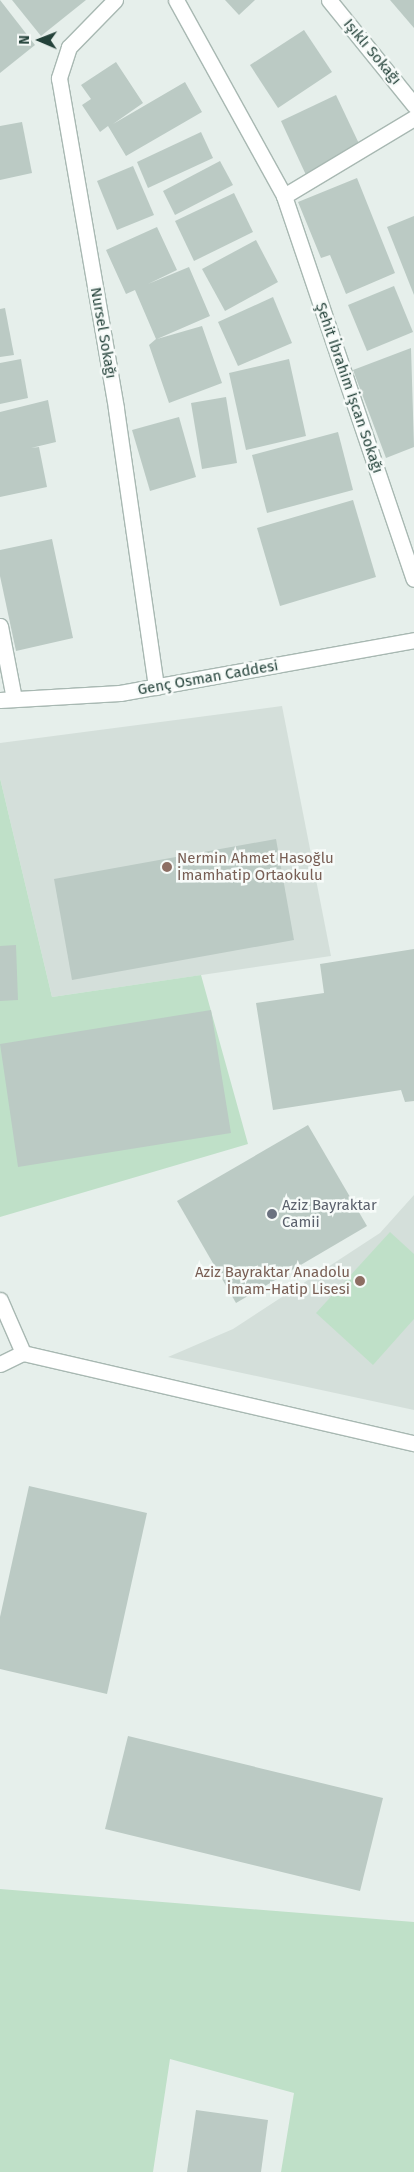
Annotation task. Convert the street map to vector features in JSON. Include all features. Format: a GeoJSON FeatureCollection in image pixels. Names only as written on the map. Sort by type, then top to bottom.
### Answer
{"type":"FeatureCollection","features":[{"type":"Feature","properties":{"kind":"street","name":"Nursel Sokağı"},"geometry":{"type":"LineString","coordinates":[[115,0],[69,47],[59,78],[116,409],[156,687]]}},
{"type":"Feature","properties":{"kind":"street","name":"Şehit İbrahim İşcan Sokağı"},"geometry":{"type":"LineString","coordinates":[[176,0],[284,196],[414,579]]}},
{"type":"Feature","properties":{"kind":"street","name":"Işıklı Sokağı"},"geometry":{"type":"LineString","coordinates":[[329,0],[414,105]]}},
{"type":"Feature","properties":{"kind":"street"},"geometry":{"type":"LineString","coordinates":[[284,196],[414,118]]}},
{"type":"Feature","properties":{"kind":"street"},"geometry":{"type":"LineString","coordinates":[[0,626],[7,700]]}},
{"type":"Feature","properties":{"kind":"street","name":"Genç Osman Caddesi"},"geometry":{"type":"LineString","coordinates":[[7,700],[120,693],[414,640]]}},
{"type":"Feature","properties":{"kind":"street"},"geometry":{"type":"LineString","coordinates":[[0,1300],[23,1353]]}},
{"type":"Feature","properties":{"kind":"street"},"geometry":{"type":"LineString","coordinates":[[0,1364],[23,1353],[414,1444]]}},
{"type":"Feature","properties":{"kind":"shaded area","name":"Nermin Ahmet Hasoğlu İmamhatip Ortaokulu"},"geometry":{"type":"Polygon","coordinates":[[[282,706],[331,956],[52,997],[0,778],[0,743],[282,706]]]}},
{"type":"Feature","properties":{"kind":"shaded area","name":"Aziz Bayraktar Anadolu İmam-Hatip Lisesi"},"geometry":{"type":"Polygon","coordinates":[[[414,1195],[414,1410],[168,1357],[233,1329],[380,1233],[414,1195]]]}},
{"type":"Feature","properties":{"kind":"green space"},"geometry":{"type":"Polygon","coordinates":[[[0,778],[52,997],[201,975],[248,1144],[0,1217],[0,778]]]}},
{"type":"Feature","properties":{"kind":"green space"},"geometry":{"type":"Polygon","coordinates":[[[390,1232],[414,1254],[414,1319],[373,1365],[316,1313],[390,1232]]]}},
{"type":"Feature","properties":{"kind":"green space"},"geometry":{"type":"Polygon","coordinates":[[[0,1889],[414,1922],[414,2172],[281,2172],[294,2093],[170,2059],[153,2172],[0,2172],[0,1889]]]}},
{"type":"Feature","properties":{"kind":"building"},"geometry":{"type":"Polygon","coordinates":[[[0,0],[35,45],[0,73],[0,0]]]}},
{"type":"Feature","properties":{"kind":"building"},"geometry":{"type":"Polygon","coordinates":[[[12,0],[86,0],[41,36],[12,0]]]}},
{"type":"Feature","properties":{"kind":"building"},"geometry":{"type":"Polygon","coordinates":[[[225,0],[255,0],[239,15],[225,0]]]}},
{"type":"Feature","properties":{"kind":"building"},"geometry":{"type":"Polygon","coordinates":[[[390,0],[414,0],[414,28],[390,0]]]}},
{"type":"Feature","properties":{"kind":"building"},"geometry":{"type":"Polygon","coordinates":[[[304,30],[332,72],[278,108],[250,65],[304,30]]]}},
{"type":"Feature","properties":{"kind":"building"},"geometry":{"type":"Polygon","coordinates":[[[116,62],[143,103],[113,124],[185,82],[202,112],[126,156],[108,126],[100,132],[82,105],[91,99],[81,85],[116,62]]]}},
{"type":"Feature","properties":{"kind":"building"},"geometry":{"type":"Polygon","coordinates":[[[336,95],[362,150],[306,175],[281,121],[336,95]]]}},
{"type":"Feature","properties":{"kind":"building"},"geometry":{"type":"Polygon","coordinates":[[[22,122],[32,173],[0,180],[0,126],[22,122]]]}},
{"type":"Feature","properties":{"kind":"building"},"geometry":{"type":"Polygon","coordinates":[[[201,132],[213,158],[148,188],[137,162],[201,132]]]}},
{"type":"Feature","properties":{"kind":"building"},"geometry":{"type":"Polygon","coordinates":[[[220,161],[233,185],[175,215],[163,191],[220,161]]]}},
{"type":"Feature","properties":{"kind":"building"},"geometry":{"type":"Polygon","coordinates":[[[133,166],[154,215],[117,230],[97,181],[133,166]]]}},
{"type":"Feature","properties":{"kind":"building"},"geometry":{"type":"Polygon","coordinates":[[[357,178],[395,273],[346,294],[330,255],[321,258],[298,202],[357,178]]]}},
{"type":"Feature","properties":{"kind":"building"},"geometry":{"type":"Polygon","coordinates":[[[234,193],[253,232],[194,261],[175,221],[234,193]]]}},
{"type":"Feature","properties":{"kind":"building"},"geometry":{"type":"Polygon","coordinates":[[[414,216],[414,295],[387,227],[414,216]]]}},
{"type":"Feature","properties":{"kind":"building"},"geometry":{"type":"Polygon","coordinates":[[[157,227],[177,270],[148,284],[189,267],[210,316],[157,339],[202,326],[222,383],[169,403],[149,345],[156,339],[135,290],[126,294],[106,250],[157,227]]]}},
{"type":"Feature","properties":{"kind":"building"},"geometry":{"type":"Polygon","coordinates":[[[256,240],[278,282],[225,311],[202,269],[256,240]]]}},
{"type":"Feature","properties":{"kind":"building"},"geometry":{"type":"Polygon","coordinates":[[[394,286],[413,332],[367,351],[348,305],[394,286]]]}},
{"type":"Feature","properties":{"kind":"building"},"geometry":{"type":"Polygon","coordinates":[[[273,297],[292,343],[238,366],[218,322],[273,297]]]}},
{"type":"Feature","properties":{"kind":"building"},"geometry":{"type":"Polygon","coordinates":[[[5,308],[14,355],[0,357],[0,309],[5,308]]]}},
{"type":"Feature","properties":{"kind":"building"},"geometry":{"type":"Polygon","coordinates":[[[411,348],[414,447],[386,458],[353,370],[411,348]]]}},
{"type":"Feature","properties":{"kind":"building"},"geometry":{"type":"Polygon","coordinates":[[[21,359],[28,398],[0,404],[0,363],[21,359]]]}},
{"type":"Feature","properties":{"kind":"building"},"geometry":{"type":"Polygon","coordinates":[[[289,359],[306,436],[246,450],[229,373],[289,359]]]}},
{"type":"Feature","properties":{"kind":"building"},"geometry":{"type":"Polygon","coordinates":[[[226,397],[237,463],[202,469],[191,403],[226,397]]]}},
{"type":"Feature","properties":{"kind":"building"},"geometry":{"type":"Polygon","coordinates":[[[48,400],[56,442],[31,448],[39,447],[47,487],[0,497],[0,412],[48,400]]]}},
{"type":"Feature","properties":{"kind":"building"},"geometry":{"type":"Polygon","coordinates":[[[179,417],[196,477],[150,491],[132,430],[179,417]]]}},
{"type":"Feature","properties":{"kind":"building"},"geometry":{"type":"Polygon","coordinates":[[[338,432],[353,490],[267,513],[252,455],[338,432]]]}},
{"type":"Feature","properties":{"kind":"building"},"geometry":{"type":"Polygon","coordinates":[[[353,500],[376,577],[280,606],[257,528],[353,500]]]}},
{"type":"Feature","properties":{"kind":"building"},"geometry":{"type":"Polygon","coordinates":[[[52,539],[73,638],[16,651],[0,576],[0,550],[52,539]]]}},
{"type":"Feature","properties":{"kind":"building"},"geometry":{"type":"Polygon","coordinates":[[[276,839],[294,940],[72,980],[54,879],[276,839]]]}},
{"type":"Feature","properties":{"kind":"building"},"geometry":{"type":"Polygon","coordinates":[[[16,945],[18,1000],[0,1001],[0,946],[16,945]]]}},
{"type":"Feature","properties":{"kind":"building"},"geometry":{"type":"Polygon","coordinates":[[[414,949],[414,1101],[405,1102],[401,1090],[273,1110],[256,1003],[324,993],[320,964],[414,949]]]}},
{"type":"Feature","properties":{"kind":"building"},"geometry":{"type":"Polygon","coordinates":[[[211,1010],[231,1133],[18,1167],[0,1044],[211,1010]]]}},
{"type":"Feature","properties":{"kind":"building","name":"Aziz Bayraktar Camii"},"geometry":{"type":"Polygon","coordinates":[[[308,1125],[367,1226],[236,1303],[177,1201],[308,1125]]]}},
{"type":"Feature","properties":{"kind":"building"},"geometry":{"type":"Polygon","coordinates":[[[29,1486],[147,1513],[107,1694],[0,1669],[0,1617],[29,1486]]]}},
{"type":"Feature","properties":{"kind":"building"},"geometry":{"type":"Polygon","coordinates":[[[128,1736],[383,1798],[360,1891],[105,1829],[128,1736]]]}},
{"type":"Feature","properties":{"kind":"building"},"geometry":{"type":"Polygon","coordinates":[[[196,2110],[268,2120],[261,2172],[187,2172],[196,2110]]]}},
{"type":"Feature","properties":{"kind":"place","name":"Nermin Ahmet Hasoğlu İmamhatip Ortaokulu"},"geometry":{"type":"Point","coordinates":[167,867]}},
{"type":"Feature","properties":{"kind":"place","name":"Aziz Bayraktar Camii"},"geometry":{"type":"Point","coordinates":[272,1214]}},
{"type":"Feature","properties":{"kind":"place","name":"Aziz Bayraktar Anadolu İmam-Hatip Lisesi"},"geometry":{"type":"Point","coordinates":[360,1281]}}]}
